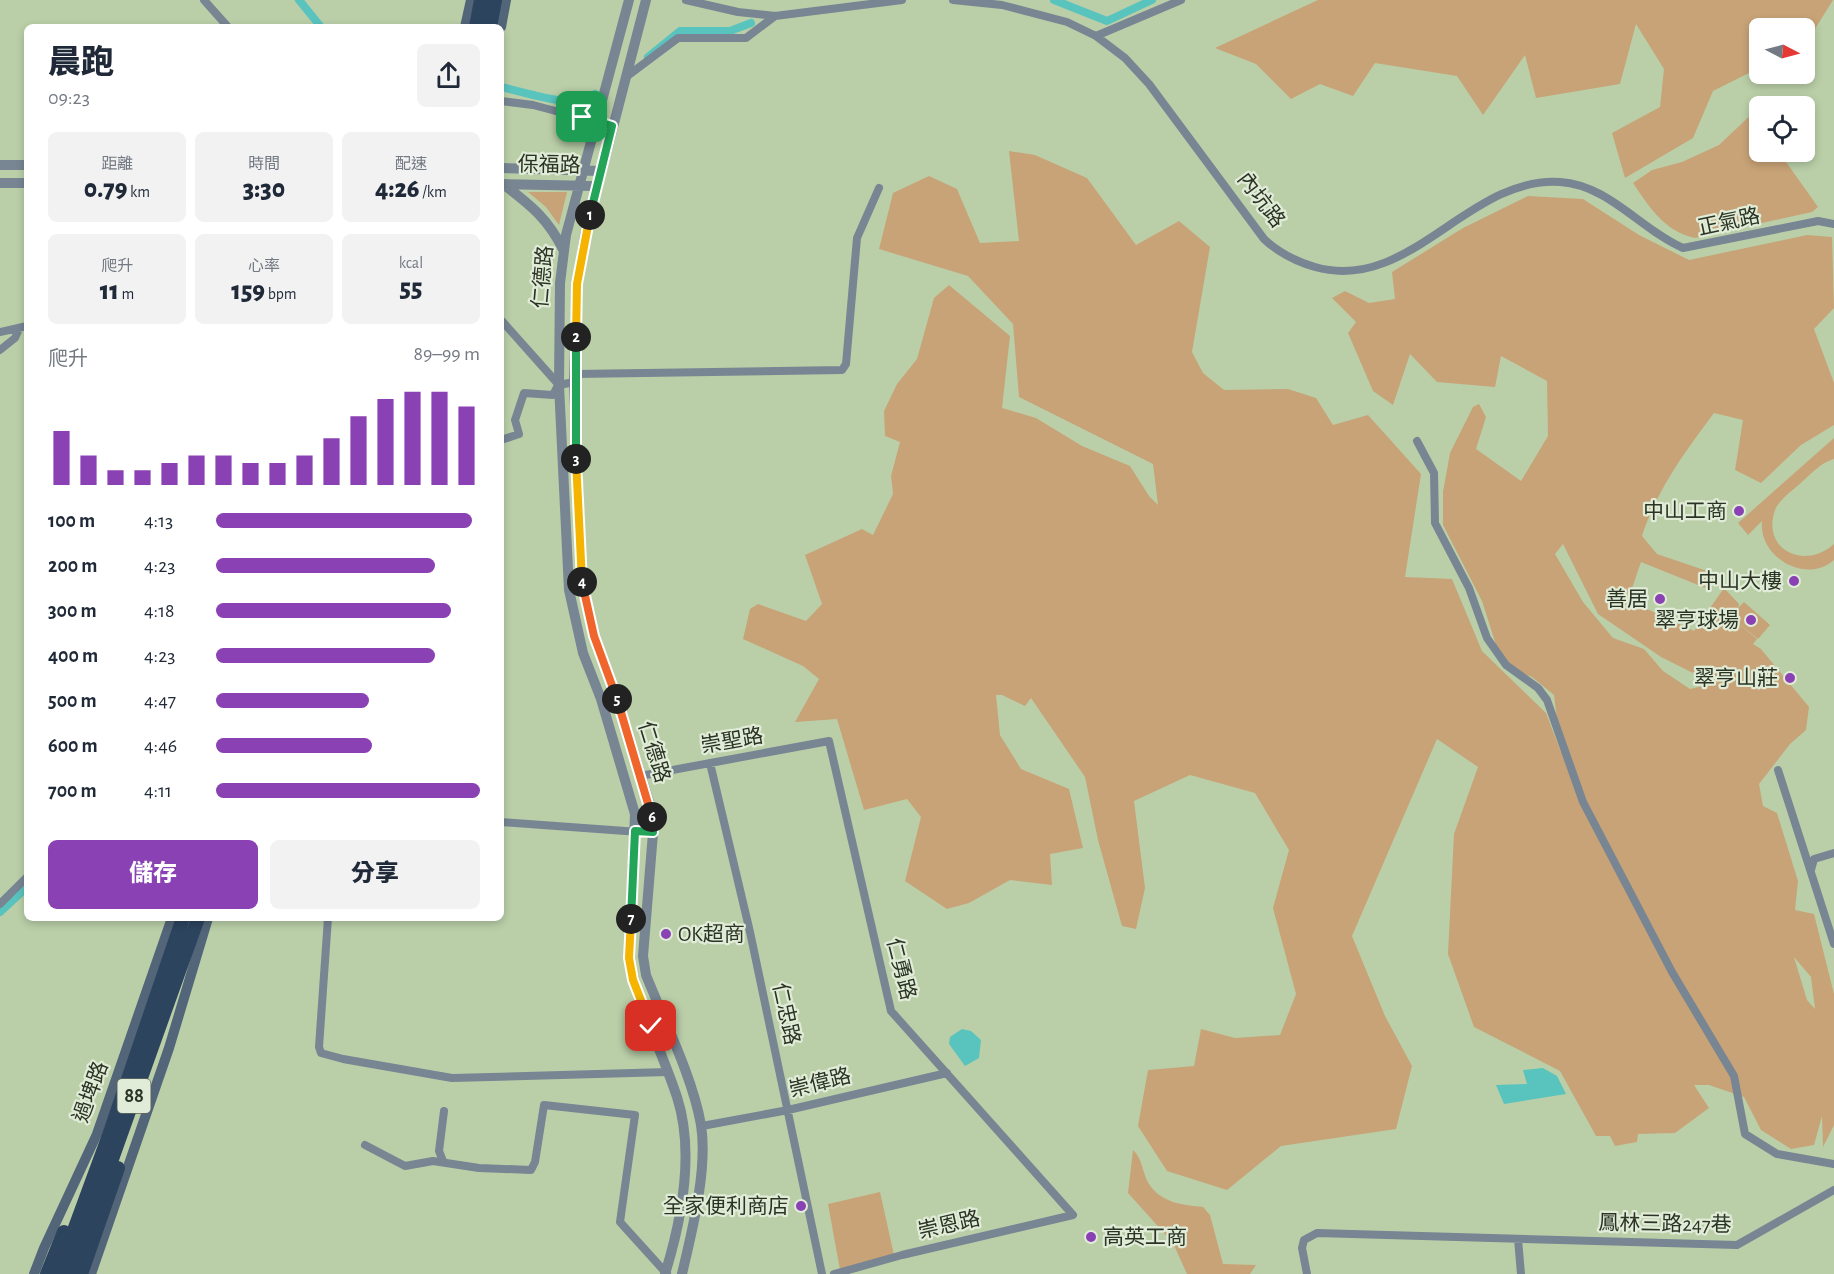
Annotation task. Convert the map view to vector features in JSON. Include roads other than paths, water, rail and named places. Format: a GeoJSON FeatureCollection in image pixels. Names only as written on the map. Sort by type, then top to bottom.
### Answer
{"type":"FeatureCollection","features":[{"type":"Feature","properties":{"kind":"highway"},"geometry":{"type":"LineString","coordinates":[[477,24],[481,0]]}},
{"type":"Feature","properties":{"kind":"highway"},"geometry":{"type":"LineString","coordinates":[[491,24],[495,0]]}},
{"type":"Feature","properties":{"kind":"highway","name":"88"},"geometry":{"type":"LineString","coordinates":[[58,1274],[108,1138],[182,921]]}},
{"type":"Feature","properties":{"kind":"highway","name":"88"},"geometry":{"type":"LineString","coordinates":[[70,1274],[197,921]]}},
{"type":"Feature","properties":{"kind":"highway"},"geometry":{"type":"LineString","coordinates":[[81,1274],[130,1134],[187,949]]}},
{"type":"Feature","properties":{"kind":"highway"},"geometry":{"type":"LineString","coordinates":[[47,1274],[98,1154],[108,1138]]}},
{"type":"Feature","properties":{"kind":"main road"},"geometry":{"type":"LineString","coordinates":[[466,24],[471,0]]}},
{"type":"Feature","properties":{"kind":"main road"},"geometry":{"type":"LineString","coordinates":[[502,24],[507,0]]}},
{"type":"Feature","properties":{"kind":"main road","name":"過埤路"},"geometry":{"type":"LineString","coordinates":[[34,1274],[97,1134],[171,921]]}},
{"type":"Feature","properties":{"kind":"main road"},"geometry":{"type":"LineString","coordinates":[[91,1274],[169,1048],[207,921]]}},
{"type":"Feature","properties":{"kind":"street"},"geometry":{"type":"LineString","coordinates":[[204,0],[225,24]]}},
{"type":"Feature","properties":{"kind":"street"},"geometry":{"type":"LineString","coordinates":[[578,185],[629,0]]}},
{"type":"Feature","properties":{"kind":"street"},"geometry":{"type":"LineString","coordinates":[[596,186],[646,0]]}},
{"type":"Feature","properties":{"kind":"street"},"geometry":{"type":"LineString","coordinates":[[686,0],[738,12],[775,16],[902,0]]}},
{"type":"Feature","properties":{"kind":"street","name":"內坑路"},"geometry":{"type":"LineString","coordinates":[[953,0],[1002,5],[1042,14],[1096,36],[1138,71],[1264,239],[1290,259],[1304,264],[1325,270],[1348,272],[1371,268],[1395,259],[1501,194],[1521,185],[1562,182],[1583,186],[1608,199]]}},
{"type":"Feature","properties":{"kind":"street"},"geometry":{"type":"LineString","coordinates":[[1096,36],[1181,0]]}},
{"type":"Feature","properties":{"kind":"street"},"geometry":{"type":"LineString","coordinates":[[625,77],[678,38],[746,38],[775,16]]}},
{"type":"Feature","properties":{"kind":"street"},"geometry":{"type":"LineString","coordinates":[[504,101],[533,105],[612,126]]}},
{"type":"Feature","properties":{"kind":"street"},"geometry":{"type":"LineString","coordinates":[[0,165],[24,165]]}},
{"type":"Feature","properties":{"kind":"street","name":"保福路"},"geometry":{"type":"LineString","coordinates":[[504,168],[601,171]]}},
{"type":"Feature","properties":{"kind":"street"},"geometry":{"type":"LineString","coordinates":[[0,183],[24,183]]}},
{"type":"Feature","properties":{"kind":"street","name":"保福路"},"geometry":{"type":"LineString","coordinates":[[504,184],[596,186]]}},
{"type":"Feature","properties":{"kind":"street"},"geometry":{"type":"LineString","coordinates":[[504,185],[535,208],[548,222],[564,252]]}},
{"type":"Feature","properties":{"kind":"street","name":"仁德路"},"geometry":{"type":"LineString","coordinates":[[578,185],[560,283],[559,385],[569,590],[583,653],[600,699],[635,814],[629,958],[633,980],[668,1072],[686,1131],[685,1181],[666,1273]]}},
{"type":"Feature","properties":{"kind":"street","name":"仁德路"},"geometry":{"type":"LineString","coordinates":[[596,186],[577,284],[574,378],[582,586],[594,636],[615,692],[652,812],[653,832],[643,956],[646,975],[693,1094],[702,1126],[700,1182],[682,1274]]}},
{"type":"Feature","properties":{"kind":"street"},"geometry":{"type":"LineString","coordinates":[[504,439],[519,434],[515,420],[524,393],[553,395],[559,385],[574,378],[842,370],[846,364],[857,238],[879,188]]}},
{"type":"Feature","properties":{"kind":"street","name":"正氣路"},"geometry":{"type":"LineString","coordinates":[[1608,199],[1683,248],[1818,221],[1834,224]]}},
{"type":"Feature","properties":{"kind":"street"},"geometry":{"type":"LineString","coordinates":[[504,323],[559,385]]}},
{"type":"Feature","properties":{"kind":"street"},"geometry":{"type":"LineString","coordinates":[[0,332],[23,328]]}},
{"type":"Feature","properties":{"kind":"street"},"geometry":{"type":"LineString","coordinates":[[0,350],[23,328]]}},
{"type":"Feature","properties":{"kind":"street"},"geometry":{"type":"LineString","coordinates":[[1417,441],[1434,473],[1435,523],[1469,588],[1487,638],[1506,665],[1538,688],[1547,700],[1583,802],[1672,972],[1734,1077],[1745,1134],[1777,1154],[1834,1164]]}},
{"type":"Feature","properties":{"kind":"street","name":"崇聖路"},"geometry":{"type":"LineString","coordinates":[[640,776],[829,741]]}},
{"type":"Feature","properties":{"kind":"street","name":"仁勇路"},"geometry":{"type":"LineString","coordinates":[[829,741],[891,1011],[1073,1215]]}},
{"type":"Feature","properties":{"kind":"street","name":"仁忠路"},"geometry":{"type":"LineString","coordinates":[[710,763],[750,932],[822,1274]]}},
{"type":"Feature","properties":{"kind":"street"},"geometry":{"type":"LineString","coordinates":[[1778,770],[1834,944]]}},
{"type":"Feature","properties":{"kind":"street"},"geometry":{"type":"LineString","coordinates":[[504,822],[653,832]]}},
{"type":"Feature","properties":{"kind":"street"},"geometry":{"type":"LineString","coordinates":[[1811,871],[1814,859],[1834,853]]}},
{"type":"Feature","properties":{"kind":"street"},"geometry":{"type":"LineString","coordinates":[[0,904],[24,880]]}},
{"type":"Feature","properties":{"kind":"street"},"geometry":{"type":"LineString","coordinates":[[328,921],[319,1047],[321,1053],[452,1078],[668,1072]]}},
{"type":"Feature","properties":{"kind":"street","name":"崇偉路"},"geometry":{"type":"LineString","coordinates":[[702,1126],[788,1110],[947,1073]]}},
{"type":"Feature","properties":{"kind":"street"},"geometry":{"type":"LineString","coordinates":[[365,1145],[405,1166],[443,1161],[479,1168],[531,1170],[535,1162],[544,1105],[635,1115],[620,1222],[666,1273]]}},
{"type":"Feature","properties":{"kind":"street"},"geometry":{"type":"LineString","coordinates":[[443,1161],[439,1151],[444,1111]]}},
{"type":"Feature","properties":{"kind":"street","name":"鳳林三路247巷"},"geometry":{"type":"LineString","coordinates":[[1307,1274],[1302,1248],[1304,1240],[1317,1233],[1737,1245],[1834,1190]]}},
{"type":"Feature","properties":{"kind":"street","name":"崇恩路"},"geometry":{"type":"LineString","coordinates":[[834,1274],[902,1255],[1073,1215]]}},
{"type":"Feature","properties":{"kind":"street"},"geometry":{"type":"LineString","coordinates":[[1518,1239],[1521,1274]]}},
{"type":"Feature","properties":{"kind":"water"},"geometry":{"type":"Polygon","coordinates":[[[962,1029],[971,1031],[981,1040],[979,1058],[965,1066],[949,1044],[950,1037],[962,1029]]]}},
{"type":"Feature","properties":{"kind":"water"},"geometry":{"type":"Polygon","coordinates":[[[1543,1068],[1557,1076],[1566,1094],[1504,1104],[1496,1085],[1527,1084],[1523,1070],[1543,1068]]]}},
{"type":"Feature","properties":{"kind":"waterway"},"geometry":{"type":"LineString","coordinates":[[299,0],[319,24]]}},
{"type":"Feature","properties":{"kind":"waterway"},"geometry":{"type":"LineString","coordinates":[[1054,0],[1107,21],[1152,0]]}},
{"type":"Feature","properties":{"kind":"waterway"},"geometry":{"type":"LineString","coordinates":[[648,57],[680,31],[730,31],[751,23]]}},
{"type":"Feature","properties":{"kind":"waterway"},"geometry":{"type":"LineString","coordinates":[[504,88],[564,101],[587,99],[595,94]]}},
{"type":"Feature","properties":{"kind":"waterway"},"geometry":{"type":"LineString","coordinates":[[0,912],[24,890]]}},
{"type":"Feature","properties":{"kind":"place","name":"中山工商"},"geometry":{"type":"Point","coordinates":[1739,511]}},
{"type":"Feature","properties":{"kind":"place","name":"中山大樓"},"geometry":{"type":"Point","coordinates":[1794,581]}},
{"type":"Feature","properties":{"kind":"place","name":"善居"},"geometry":{"type":"Point","coordinates":[1660,599]}},
{"type":"Feature","properties":{"kind":"place","name":"翠亨球場"},"geometry":{"type":"Point","coordinates":[1751,620]}},
{"type":"Feature","properties":{"kind":"place","name":"翠亨山莊"},"geometry":{"type":"Point","coordinates":[1790,678]}},
{"type":"Feature","properties":{"kind":"place","name":"OK超商"},"geometry":{"type":"Point","coordinates":[666,934]}},
{"type":"Feature","properties":{"kind":"place","name":"全家便利商店"},"geometry":{"type":"Point","coordinates":[801,1206]}},
{"type":"Feature","properties":{"kind":"place","name":"高英工商"},"geometry":{"type":"Point","coordinates":[1091,1237]}}]}
